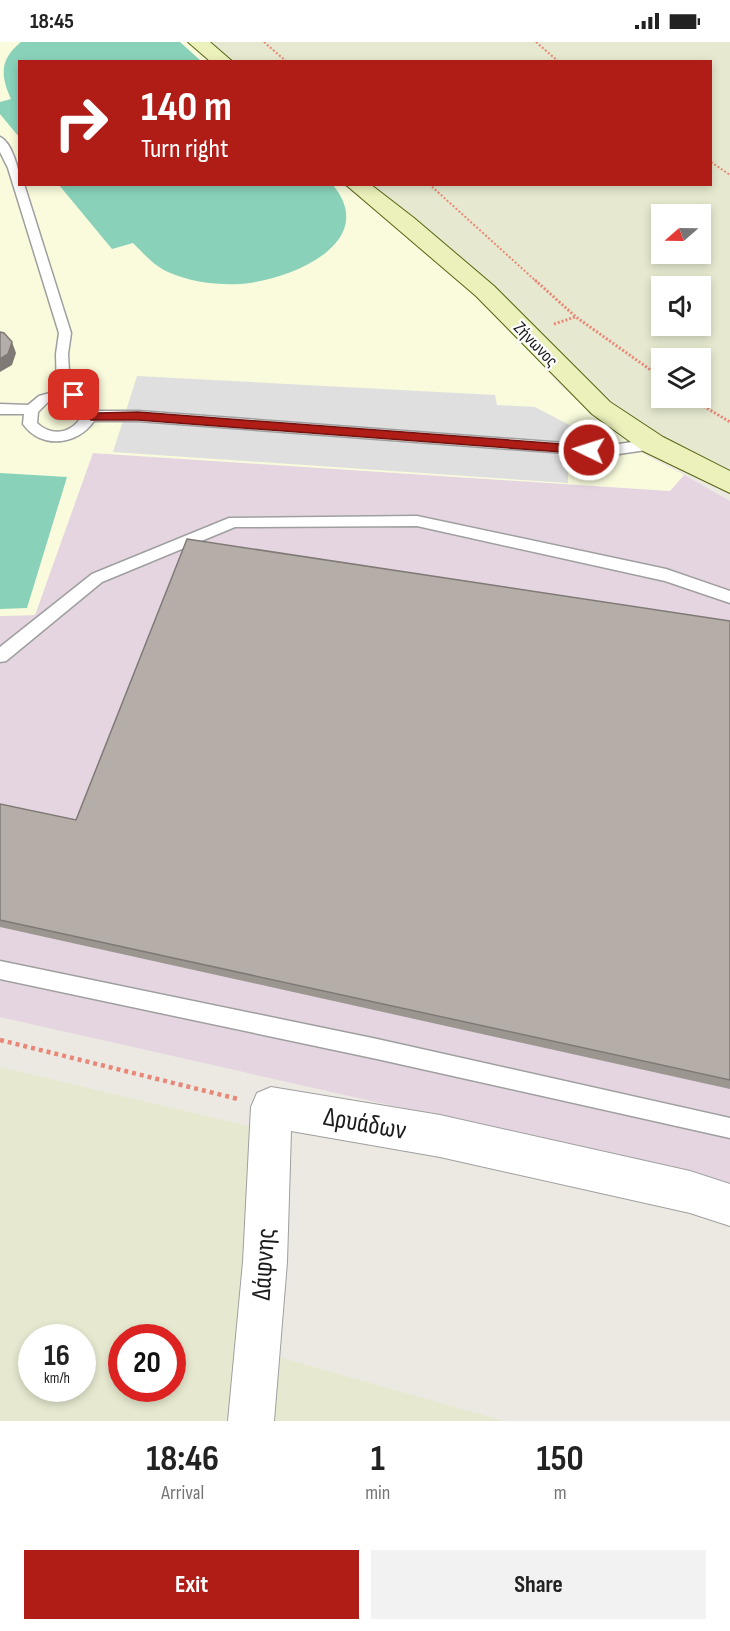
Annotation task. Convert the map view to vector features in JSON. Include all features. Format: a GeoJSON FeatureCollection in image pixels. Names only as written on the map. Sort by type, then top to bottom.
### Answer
{"type":"FeatureCollection","features":[{"type":"Feature","properties":{"kind":"street"},"geometry":{"type":"LineString","coordinates":[[198,42],[221,60]]}},
{"type":"Feature","properties":{"kind":"street","name":"Ζήνωνος"},"geometry":{"type":"LineString","coordinates":[[359,186],[406,223],[485,291],[573,382],[602,408],[652,444],[730,483]]}},
{"type":"Feature","properties":{"kind":"street","name":"Δρυάδων"},"geometry":{"type":"LineString","coordinates":[[271,1107],[440,1136],[690,1192],[730,1205]]}},
{"type":"Feature","properties":{"kind":"street","name":"Δάφνης"},"geometry":{"type":"LineString","coordinates":[[251,1421],[265,1262],[271,1107]]}},
{"type":"Feature","properties":{"kind":"lane"},"geometry":{"type":"LineString","coordinates":[[0,140],[18,184]]}},
{"type":"Feature","properties":{"kind":"lane"},"geometry":{"type":"LineString","coordinates":[[19,186],[65,333],[62,354],[64,394]]}},
{"type":"Feature","properties":{"kind":"lane"},"geometry":{"type":"LineString","coordinates":[[0,409],[31,410],[44,399],[64,394],[82,398],[91,409],[91,416],[81,429],[72,434],[51,437],[42,434],[30,424],[31,410]]}},
{"type":"Feature","properties":{"kind":"lane"},"geometry":{"type":"LineString","coordinates":[[91,416],[138,416],[605,451],[652,444]]}},
{"type":"Feature","properties":{"kind":"lane"},"geometry":{"type":"LineString","coordinates":[[0,657],[97,578],[234,522],[417,520],[666,575],[730,597]]}},
{"type":"Feature","properties":{"kind":"lane"},"geometry":{"type":"LineString","coordinates":[[0,970],[377,1049],[730,1128]]}},
{"type":"Feature","properties":{"kind":"path"},"geometry":{"type":"LineString","coordinates":[[264,42],[285,60]]}},
{"type":"Feature","properties":{"kind":"path"},"geometry":{"type":"LineString","coordinates":[[536,42],[557,60]]}},
{"type":"Feature","properties":{"kind":"path"},"geometry":{"type":"LineString","coordinates":[[712,163],[730,175]]}},
{"type":"Feature","properties":{"kind":"path"},"geometry":{"type":"LineString","coordinates":[[431,186],[576,317],[651,370]]}},
{"type":"Feature","properties":{"kind":"path"},"geometry":{"type":"LineString","coordinates":[[707,408],[730,422]]}},
{"type":"Feature","properties":{"kind":"path"},"geometry":{"type":"LineString","coordinates":[[0,1040],[271,1107]]}},
{"type":"Feature","properties":{"kind":"shaded area"},"geometry":{"type":"Polygon","coordinates":[[[0,42],[187,42],[212,60],[18,60],[18,186],[344,186],[429,253],[501,319],[561,386],[644,454],[684,475],[670,491],[93,453],[35,615],[0,616],[0,42]]]}},
{"type":"Feature","properties":{"kind":"shaded area"},"geometry":{"type":"Polygon","coordinates":[[[213,42],[730,42],[730,474],[658,436],[598,389],[464,260],[371,186],[712,186],[712,60],[232,60],[213,42]]]}},
{"type":"Feature","properties":{"kind":"shaded area"},"geometry":{"type":"Polygon","coordinates":[[[137,376],[495,395],[497,405],[535,407],[577,429],[568,463],[568,483],[113,452],[137,376]]]}},
{"type":"Feature","properties":{"kind":"shaded area"},"geometry":{"type":"Polygon","coordinates":[[[92,453],[670,491],[684,475],[730,501],[730,1189],[602,1153],[0,1017],[0,616],[35,615],[92,453]]]}},
{"type":"Feature","properties":{"kind":"shaded area"},"geometry":{"type":"Polygon","coordinates":[[[0,1067],[252,1127],[247,1348],[504,1421],[0,1421],[0,1067]]]}},
{"type":"Feature","properties":{"kind":"green space"},"geometry":{"type":"Polygon","coordinates":[[[21,42],[180,42],[200,60],[18,60],[18,136],[0,114],[0,102],[11,99],[5,82],[4,68],[14,48],[21,42]]]}},
{"type":"Feature","properties":{"kind":"green space"},"geometry":{"type":"Polygon","coordinates":[[[60,186],[334,186],[345,206],[345,225],[337,241],[322,255],[303,267],[281,276],[259,281],[240,284],[203,282],[163,269],[133,243],[112,249],[60,186]]]}},
{"type":"Feature","properties":{"kind":"green space"},"geometry":{"type":"Polygon","coordinates":[[[0,473],[67,477],[27,608],[0,609],[0,473]]]}},
{"type":"Feature","properties":{"kind":"building"},"geometry":{"type":"Polygon","coordinates":[[[0,332],[12,342],[8,354],[0,359],[0,332]]]}},
{"type":"Feature","properties":{"kind":"building"},"geometry":{"type":"Polygon","coordinates":[[[187,539],[730,621],[730,1080],[0,920],[0,804],[76,820],[187,539]]]}},
{"type":"Feature","properties":{"kind":"route"},"geometry":{"type":"LineString","coordinates":[[74,395],[88,403],[91,416],[138,416],[589,450]]}}]}
